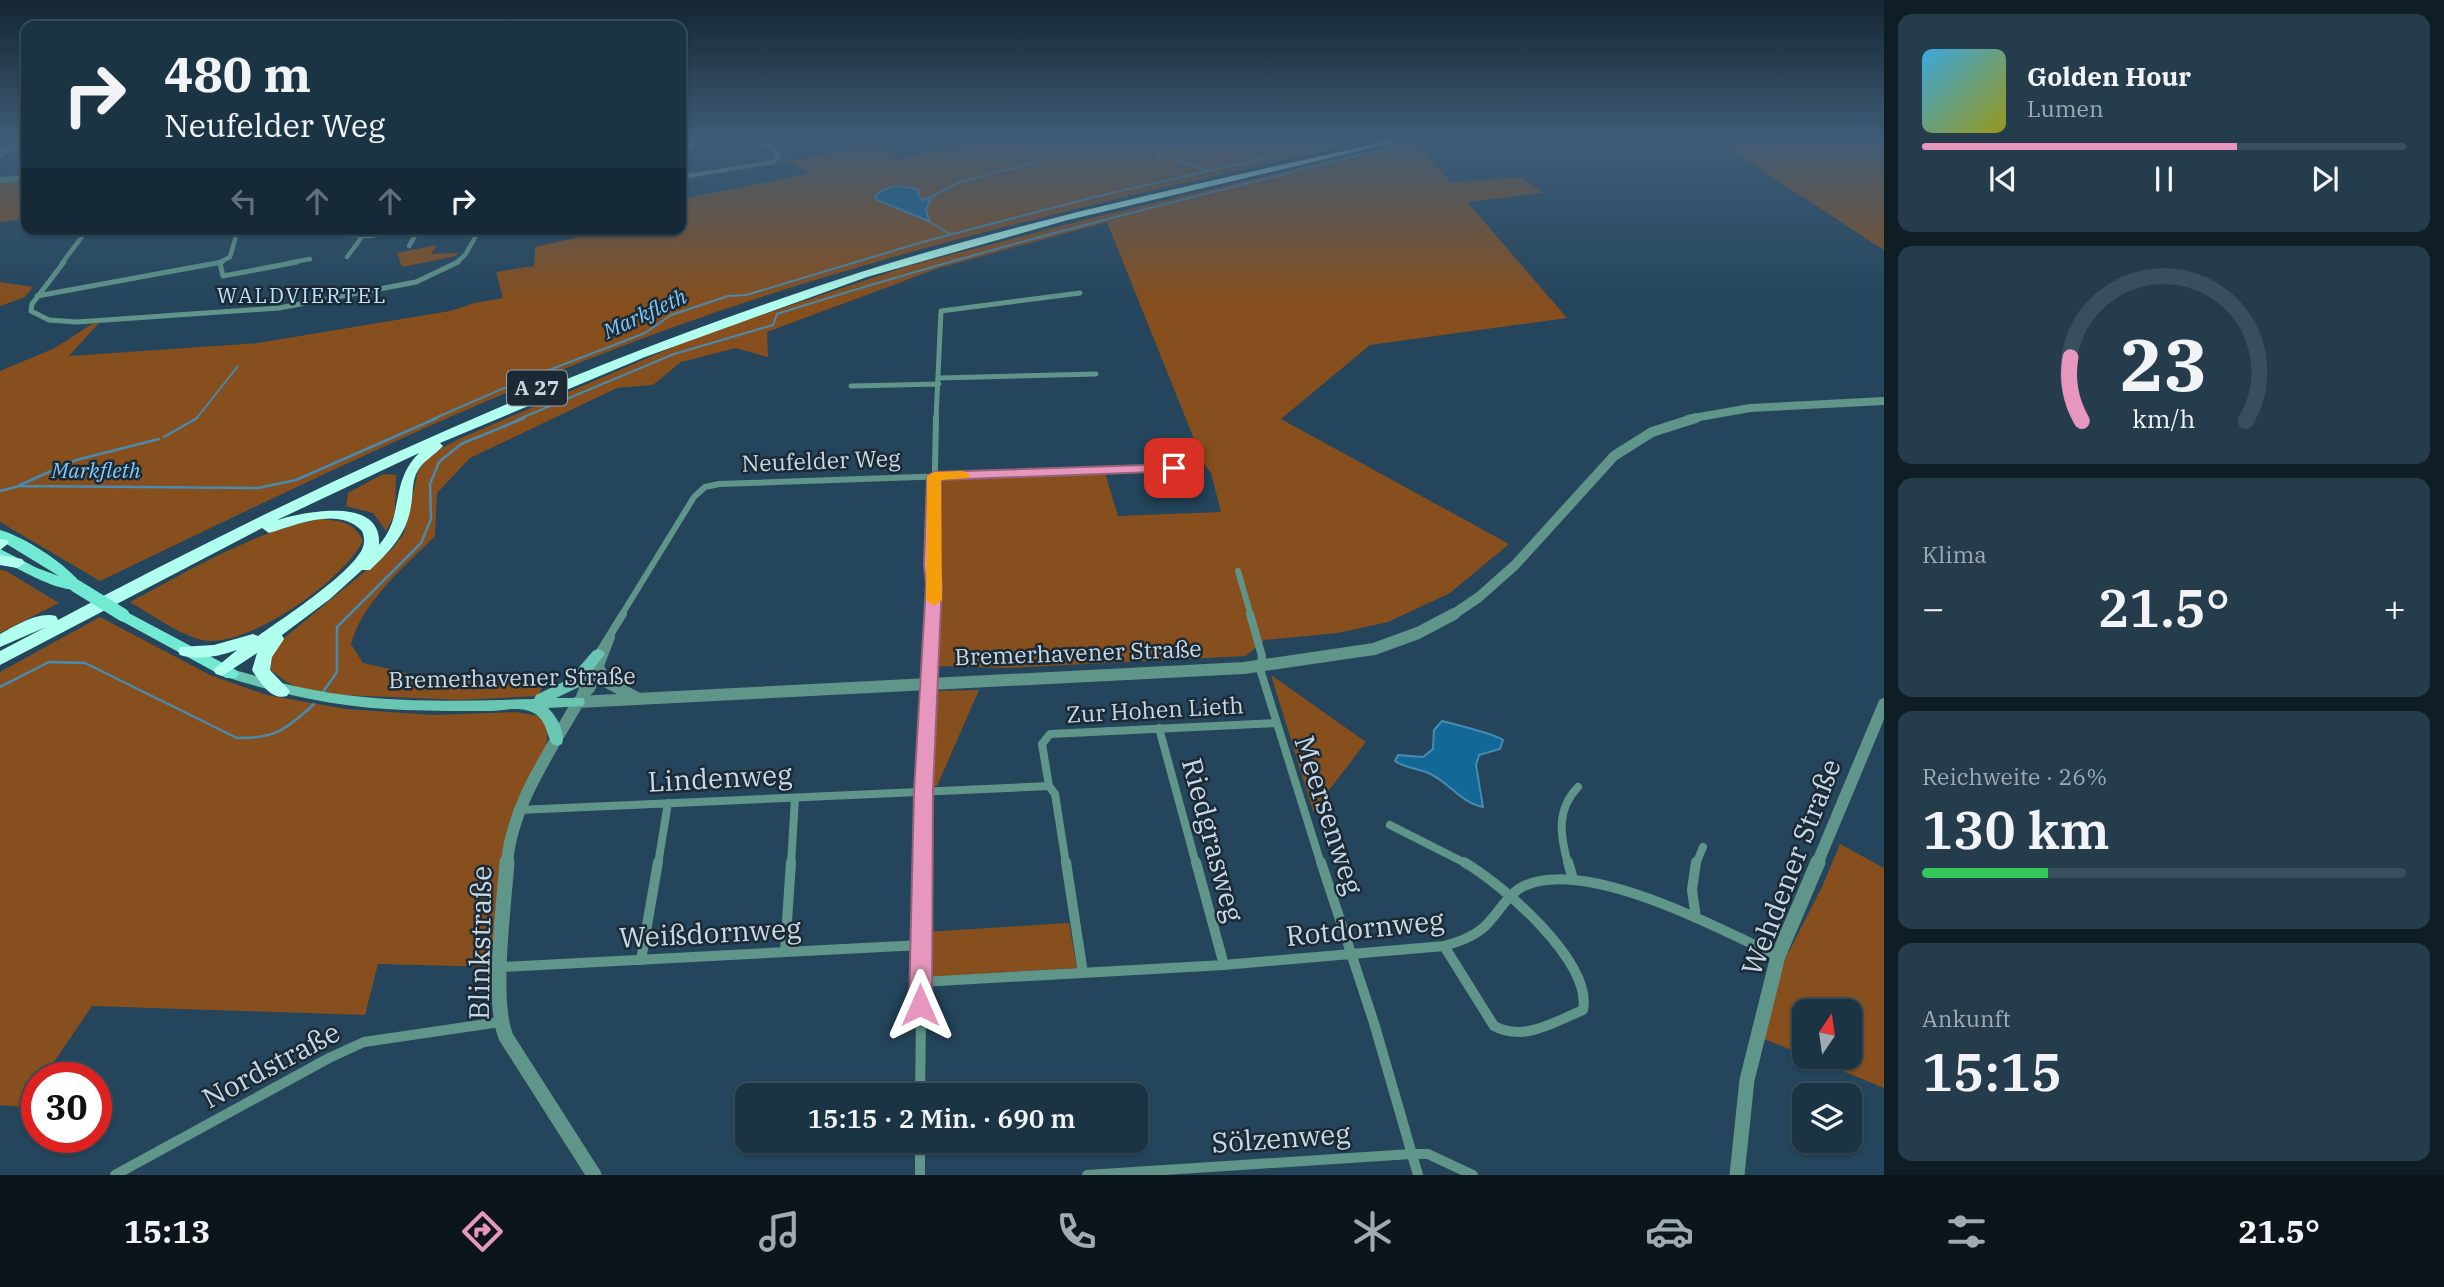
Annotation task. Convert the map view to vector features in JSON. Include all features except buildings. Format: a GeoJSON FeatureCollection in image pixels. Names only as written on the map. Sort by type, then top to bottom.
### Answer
{"type":"FeatureCollection","features":[{"type":"Feature","properties":{"kind":"highway","name":"A 27"},"geometry":{"type":"LineString","coordinates":[[0,644],[317,485],[630,349],[754,304],[961,240],[1155,194]]}},
{"type":"Feature","properties":{"kind":"highway","name":"A 27"},"geometry":{"type":"LineString","coordinates":[[0,659],[173,568],[370,470],[518,404],[760,309],[867,274],[972,243],[1170,194]]}},
{"type":"Feature","properties":{"kind":"highway"},"geometry":{"type":"LineString","coordinates":[[227,672],[364,567],[392,540],[402,516],[405,484],[415,463],[443,442],[509,412],[518,404]]}},
{"type":"Feature","properties":{"kind":"highway"},"geometry":{"type":"LineString","coordinates":[[173,568],[184,566],[251,535],[310,517],[347,516],[369,527],[371,542],[361,561],[278,633],[264,656],[261,670],[267,680],[281,691]]}},
{"type":"Feature","properties":{"kind":"highway"},"geometry":{"type":"LineString","coordinates":[[0,560],[17,563]]}},
{"type":"Feature","properties":{"kind":"highway"},"geometry":{"type":"LineString","coordinates":[[186,651],[230,648],[278,633]]}},
{"type":"Feature","properties":{"kind":"main road"},"geometry":{"type":"LineString","coordinates":[[0,544],[17,563],[76,586]]}},
{"type":"Feature","properties":{"kind":"main road"},"geometry":{"type":"LineString","coordinates":[[0,544],[76,586]]}},
{"type":"Feature","properties":{"kind":"main road","name":"Bremerhavener Straße"},"geometry":{"type":"LineString","coordinates":[[76,586],[186,651],[227,672],[281,691],[331,700],[390,705],[578,702]]}},
{"type":"Feature","properties":{"kind":"main road"},"geometry":{"type":"LineString","coordinates":[[527,704],[574,683],[599,662]]}},
{"type":"Feature","properties":{"kind":"main road"},"geometry":{"type":"LineString","coordinates":[[527,704],[548,715],[555,727],[557,740]]}},
{"type":"Feature","properties":{"kind":"street"},"geometry":{"type":"LineString","coordinates":[[84,235],[32,304],[31,312],[38,317],[67,323],[298,305],[416,282],[441,273],[465,255],[477,235]]}},
{"type":"Feature","properties":{"kind":"street"},"geometry":{"type":"LineString","coordinates":[[37,296],[220,263],[230,257],[236,235]]}},
{"type":"Feature","properties":{"kind":"street"},"geometry":{"type":"LineString","coordinates":[[349,235],[374,235]]}},
{"type":"Feature","properties":{"kind":"street"},"geometry":{"type":"LineString","coordinates":[[409,246],[415,235]]}},
{"type":"Feature","properties":{"kind":"street"},"geometry":{"type":"LineString","coordinates":[[347,257],[362,237]]}},
{"type":"Feature","properties":{"kind":"street"},"geometry":{"type":"LineString","coordinates":[[220,263],[223,276],[310,259]]}},
{"type":"Feature","properties":{"kind":"street"},"geometry":{"type":"LineString","coordinates":[[920,1083],[924,791],[931,682],[934,476],[941,311],[1080,293]]}},
{"type":"Feature","properties":{"kind":"street"},"geometry":{"type":"LineString","coordinates":[[851,386],[1096,374]]}},
{"type":"Feature","properties":{"kind":"street","name":"Bremerhavener Straße"},"geometry":{"type":"LineString","coordinates":[[578,702],[931,682],[1260,669],[1344,656],[1393,644],[1442,623],[1486,594],[1520,561],[1599,468],[1627,446],[1655,431],[1716,414],[1786,406],[1884,401]]}},
{"type":"Feature","properties":{"kind":"street","name":"Neufelder Weg"},"geometry":{"type":"LineString","coordinates":[[578,702],[611,637],[685,511],[705,487],[719,484],[1199,467]]}},
{"type":"Feature","properties":{"kind":"street","name":"Meersenweg"},"geometry":{"type":"LineString","coordinates":[[1238,571],[1262,656],[1260,669],[1276,723],[1374,1023],[1418,1175]]}},
{"type":"Feature","properties":{"kind":"street","name":"Neufelder Weg"},"geometry":{"type":"LineString","coordinates":[[578,702],[591,689],[599,662],[611,637]]}},
{"type":"Feature","properties":{"kind":"street"},"geometry":{"type":"LineString","coordinates":[[599,662],[605,681],[640,699]]}},
{"type":"Feature","properties":{"kind":"street","name":"Blinkstraße"},"geometry":{"type":"LineString","coordinates":[[578,702],[519,810],[509,838],[500,1022],[506,1037],[594,1175]]}},
{"type":"Feature","properties":{"kind":"street","name":"Wehdener Straße"},"geometry":{"type":"LineString","coordinates":[[1737,1175],[1747,1080],[1778,956],[1884,704]]}},
{"type":"Feature","properties":{"kind":"street","name":"Zur Hohen Lieth"},"geometry":{"type":"LineString","coordinates":[[1083,973],[1055,794],[1049,786],[1042,744],[1050,734],[1276,723]]}},
{"type":"Feature","properties":{"kind":"street","name":"Riedgrasweg"},"geometry":{"type":"LineString","coordinates":[[1159,728],[1224,965]]}},
{"type":"Feature","properties":{"kind":"street"},"geometry":{"type":"LineString","coordinates":[[924,791],[1049,786]]}},
{"type":"Feature","properties":{"kind":"street"},"geometry":{"type":"LineString","coordinates":[[1573,879],[1563,849],[1560,823],[1569,794],[1578,787]]}},
{"type":"Feature","properties":{"kind":"street","name":"Lindenweg"},"geometry":{"type":"LineString","coordinates":[[519,810],[924,791]]}},
{"type":"Feature","properties":{"kind":"street"},"geometry":{"type":"LineString","coordinates":[[785,951],[795,798]]}},
{"type":"Feature","properties":{"kind":"street"},"geometry":{"type":"LineString","coordinates":[[641,960],[668,803]]}},
{"type":"Feature","properties":{"kind":"street"},"geometry":{"type":"LineString","coordinates":[[1390,825],[1455,854],[1511,896],[1531,915],[1563,954],[1586,999],[1583,1010],[1519,1035],[1504,1034],[1494,1026],[1444,946]]}},
{"type":"Feature","properties":{"kind":"street"},"geometry":{"type":"LineString","coordinates":[[1696,919],[1691,880],[1693,863],[1703,847]]}},
{"type":"Feature","properties":{"kind":"street","name":"Rotdornweg"},"geometry":{"type":"LineString","coordinates":[[920,982],[1224,965],[1444,946],[1474,935],[1511,896],[1525,886],[1541,880],[1573,879],[1609,886],[1696,919],[1778,956]]}},
{"type":"Feature","properties":{"kind":"street","name":"Weißdornweg"},"geometry":{"type":"LineString","coordinates":[[501,967],[921,945]]}},
{"type":"Feature","properties":{"kind":"street","name":"Nordstraße"},"geometry":{"type":"LineString","coordinates":[[115,1175],[329,1058],[364,1042],[500,1022]]}},
{"type":"Feature","properties":{"kind":"street"},"geometry":{"type":"LineString","coordinates":[[920,1153],[920,1175]]}},
{"type":"Feature","properties":{"kind":"street","name":"Sölzenweg"},"geometry":{"type":"LineString","coordinates":[[1087,1175],[1173,1172],[1411,1153],[1428,1154],[1473,1175]]}},
{"type":"Feature","properties":{"kind":"shaded area"},"geometry":{"type":"Polygon","coordinates":[[[0,194],[21,194],[21,220],[0,222],[0,194]]]}},
{"type":"Feature","properties":{"kind":"shaded area"},"geometry":{"type":"Polygon","coordinates":[[[707,194],[1140,194],[1038,218],[870,264],[787,289],[627,344],[474,406],[100,581],[0,522],[0,371],[55,348],[92,324],[99,323],[69,356],[258,343],[450,311],[503,298],[496,272],[534,266],[535,247],[589,235],[686,235],[686,198],[707,194]]]}},
{"type":"Feature","properties":{"kind":"shaded area"},"geometry":{"type":"Polygon","coordinates":[[[1192,194],[1537,194],[1467,202],[1567,318],[1370,345],[1281,419],[1509,544],[1450,593],[1388,622],[1338,633],[1264,640],[1246,656],[1006,668],[937,666],[938,478],[1105,473],[1118,516],[1221,512],[1211,473],[1204,464],[1107,222],[939,268],[767,332],[768,357],[736,348],[681,362],[653,385],[617,388],[470,458],[437,493],[435,536],[375,599],[357,628],[351,644],[363,663],[429,678],[544,684],[538,696],[461,700],[319,694],[293,685],[270,669],[278,643],[392,549],[404,533],[418,471],[432,453],[699,336],[908,266],[1192,194]]]}},
{"type":"Feature","properties":{"kind":"shaded area"},"geometry":{"type":"Polygon","coordinates":[[[1798,194],[1884,194],[1884,250],[1798,194]]]}},
{"type":"Feature","properties":{"kind":"shaded area"},"geometry":{"type":"Polygon","coordinates":[[[437,245],[431,254],[458,253],[456,256],[402,267],[397,253],[437,245]]]}},
{"type":"Feature","properties":{"kind":"shaded area"},"geometry":{"type":"Polygon","coordinates":[[[0,282],[33,287],[25,297],[0,306],[0,282]]]}},
{"type":"Feature","properties":{"kind":"shaded area"},"geometry":{"type":"Polygon","coordinates":[[[383,474],[396,475],[395,514],[386,531],[373,513],[346,506],[348,493],[383,474]]]}},
{"type":"Feature","properties":{"kind":"shaded area"},"geometry":{"type":"Polygon","coordinates":[[[320,519],[351,526],[363,541],[353,556],[318,590],[297,606],[251,631],[230,638],[201,640],[180,632],[130,602],[246,543],[270,533],[320,519]]]}},
{"type":"Feature","properties":{"kind":"shaded area"},"geometry":{"type":"Polygon","coordinates":[[[0,570],[6,571],[59,603],[0,633],[0,570]]]}},
{"type":"Feature","properties":{"kind":"shaded area"},"geometry":{"type":"Polygon","coordinates":[[[100,617],[210,675],[267,695],[346,709],[432,715],[516,712],[539,716],[548,725],[544,751],[514,810],[505,838],[497,967],[378,964],[365,1015],[92,1006],[54,1062],[21,1062],[21,1107],[0,1105],[0,672],[100,617]]]}},
{"type":"Feature","properties":{"kind":"shaded area"},"geometry":{"type":"Polygon","coordinates":[[[1271,675],[1366,742],[1313,811],[1271,675]]]}},
{"type":"Feature","properties":{"kind":"shaded area"},"geometry":{"type":"Polygon","coordinates":[[[979,690],[937,786],[928,787],[935,691],[979,690]]]}},
{"type":"Feature","properties":{"kind":"shaded area"},"geometry":{"type":"Polygon","coordinates":[[[1840,844],[1884,868],[1884,1088],[1838,1069],[1862,1069],[1862,999],[1792,999],[1792,1050],[1764,1039],[1785,959],[1822,887],[1840,844]]]}},
{"type":"Feature","properties":{"kind":"shaded area"},"geometry":{"type":"Polygon","coordinates":[[[1069,923],[1077,968],[925,977],[924,932],[1069,923]]]}},
{"type":"Feature","properties":{"kind":"water"},"geometry":{"type":"Polygon","coordinates":[[[919,194],[921,200],[931,197],[926,210],[929,221],[877,200],[875,196],[919,194]]]}},
{"type":"Feature","properties":{"kind":"water"},"geometry":{"type":"Polygon","coordinates":[[[1442,721],[1503,740],[1500,749],[1479,755],[1476,765],[1483,807],[1467,801],[1434,776],[1395,761],[1398,755],[1423,757],[1433,749],[1434,730],[1442,721]]]}},
{"type":"Feature","properties":{"kind":"waterway"},"geometry":{"type":"LineString","coordinates":[[931,197],[937,194]]}},
{"type":"Feature","properties":{"kind":"waterway","name":"Markfleth"},"geometry":{"type":"LineString","coordinates":[[433,419],[518,382],[645,333],[671,315],[728,296],[746,295],[926,241],[1108,194]]}},
{"type":"Feature","properties":{"kind":"waterway"},"geometry":{"type":"LineString","coordinates":[[519,419],[674,354],[773,325],[777,314],[937,266],[1206,194]]}},
{"type":"Feature","properties":{"kind":"waterway"},"geometry":{"type":"LineString","coordinates":[[927,220],[948,233]]}},
{"type":"Feature","properties":{"kind":"waterway"},"geometry":{"type":"LineString","coordinates":[[197,418],[238,366]]}},
{"type":"Feature","properties":{"kind":"waterway"},"geometry":{"type":"LineString","coordinates":[[164,437],[197,418]]}},
{"type":"Feature","properties":{"kind":"waterway","name":"Markfleth"},"geometry":{"type":"LineString","coordinates":[[0,491],[19,486],[258,488],[296,480],[437,418]]}},
{"type":"Feature","properties":{"kind":"waterway"},"geometry":{"type":"LineString","coordinates":[[323,692],[337,672],[337,627],[421,543],[431,519],[430,484],[439,462],[461,444],[524,418]]}},
{"type":"Feature","properties":{"kind":"waterway"},"geometry":{"type":"LineString","coordinates":[[20,485],[76,460],[159,439]]}},
{"type":"Feature","properties":{"kind":"waterway"},"geometry":{"type":"LineString","coordinates":[[0,687],[49,662],[85,663],[237,738],[261,737],[280,731],[314,704]]}},
{"type":"Feature","properties":{"kind":"slow traffic"},"geometry":{"type":"LineString","coordinates":[[934,600],[934,476],[963,475]]}},
{"type":"Feature","properties":{"kind":"district","name":"WALDVIERTEL"},"geometry":{"type":"Point","coordinates":[302,296]}},
{"type":"Feature","properties":{"kind":"route"},"geometry":{"type":"LineString","coordinates":[[920,1005],[924,791],[934,584],[934,476],[1174,468]]}}]}
